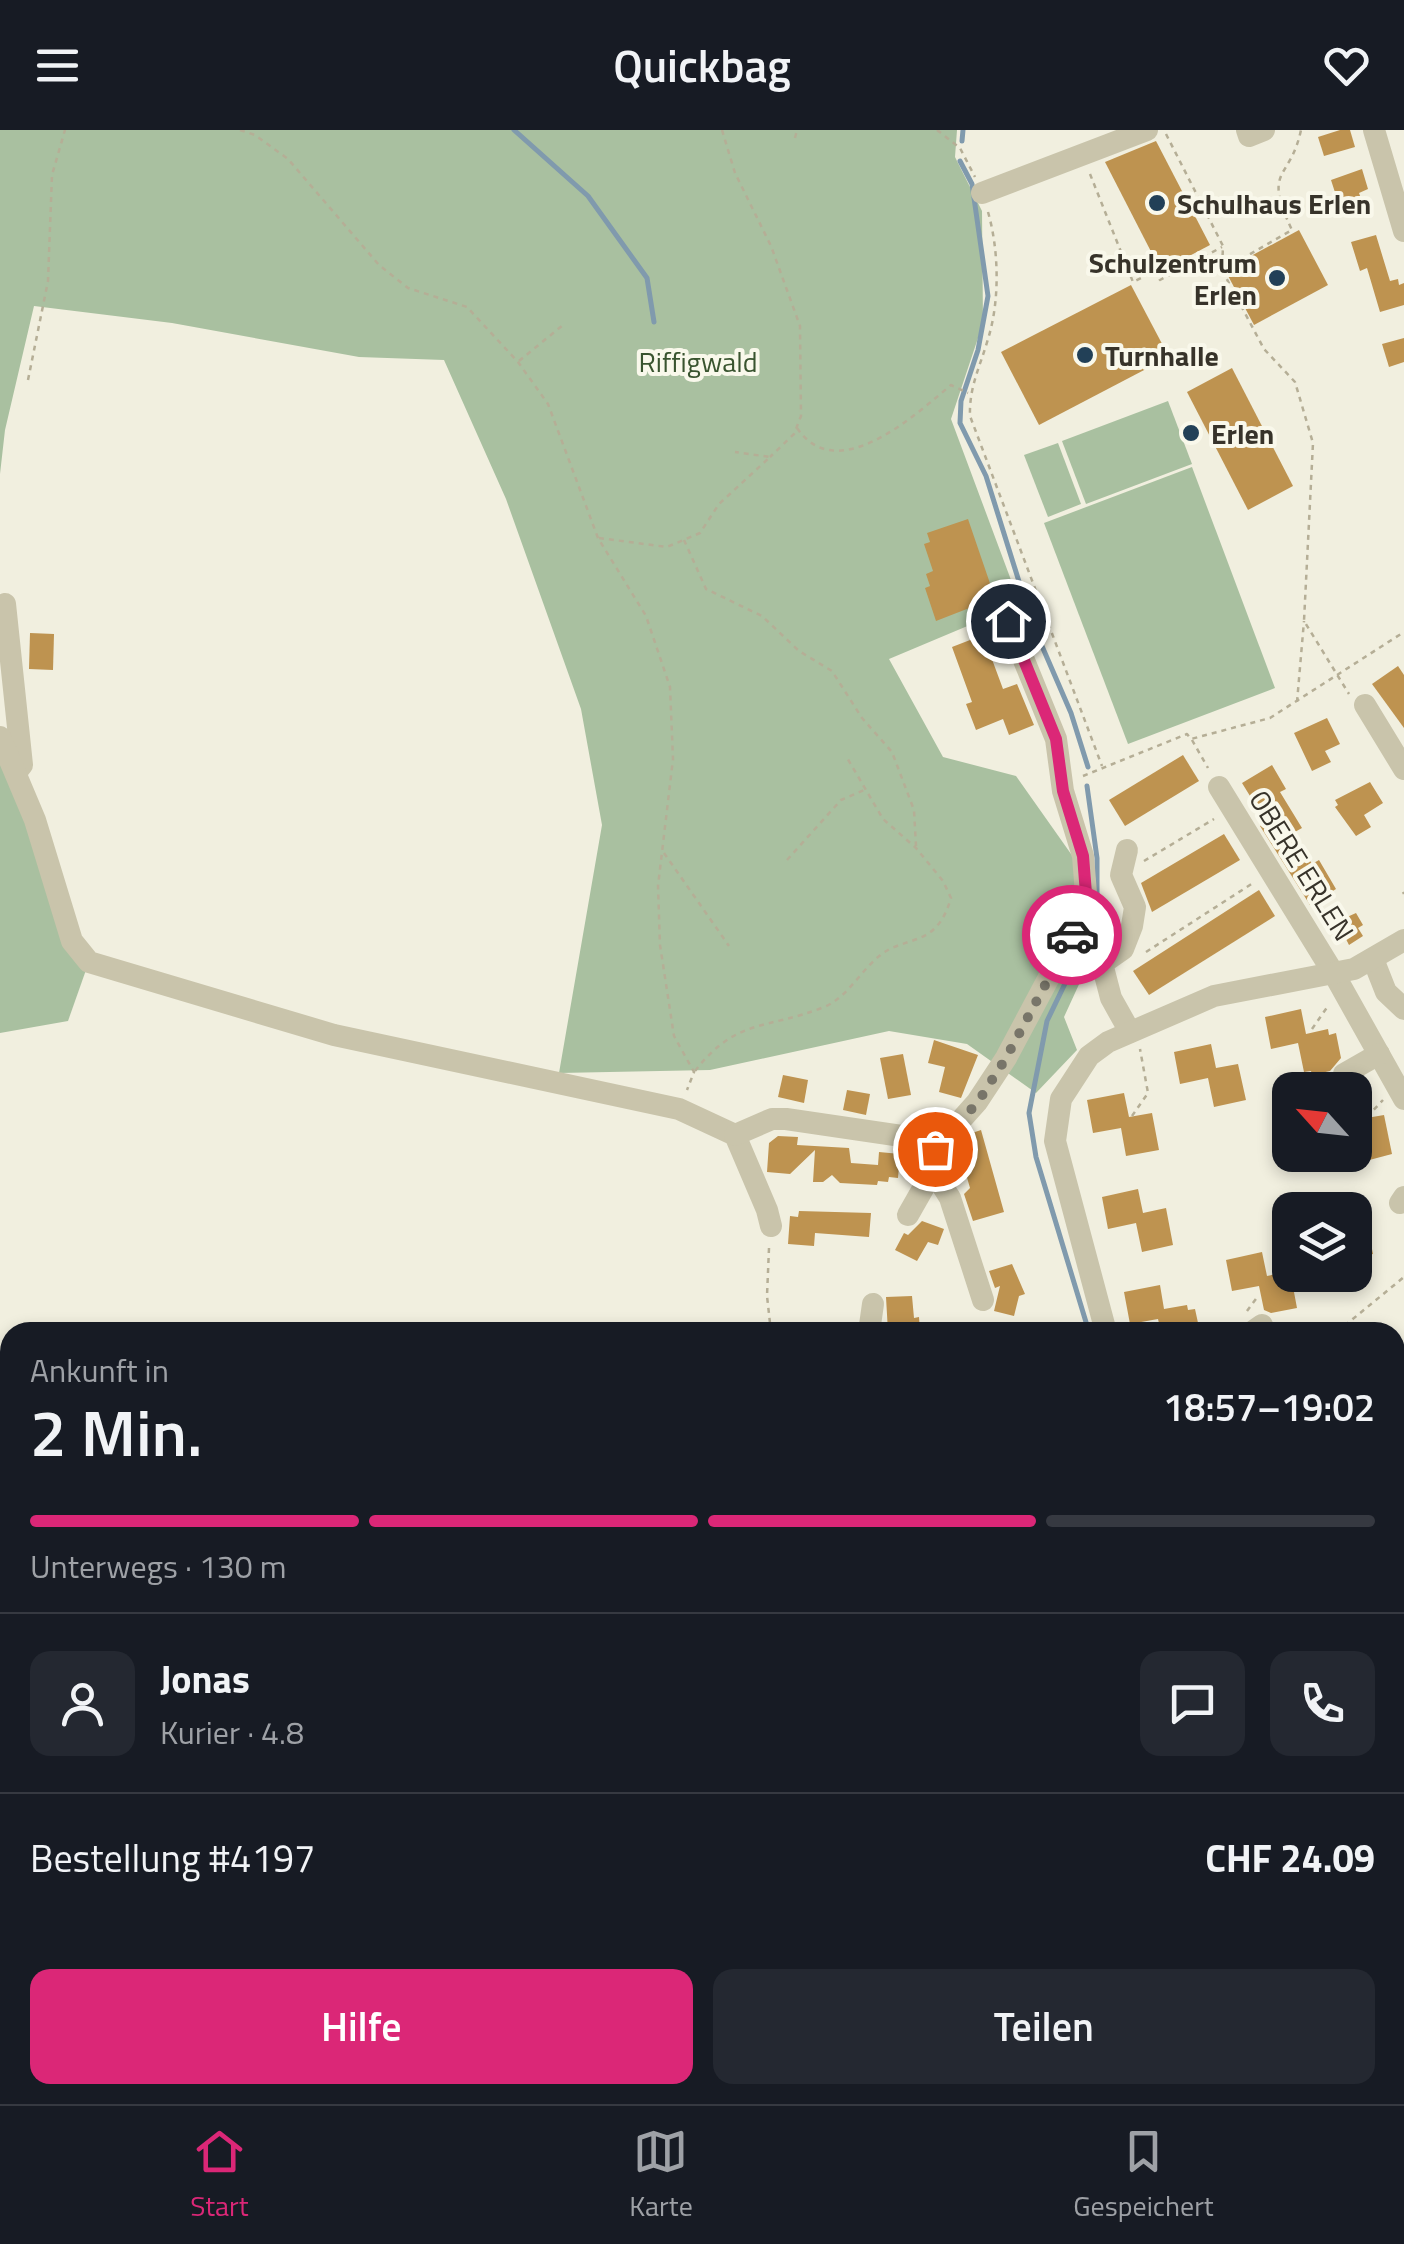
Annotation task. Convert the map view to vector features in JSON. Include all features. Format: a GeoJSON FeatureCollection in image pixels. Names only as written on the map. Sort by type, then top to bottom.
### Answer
{"type":"FeatureCollection","features":[{"type":"Feature","properties":{"kind":"street"},"geometry":{"type":"LineString","coordinates":[[982,193],[1147,130]]}},
{"type":"Feature","properties":{"kind":"street"},"geometry":{"type":"LineString","coordinates":[[1247,130],[1249,136],[1264,130]]}},
{"type":"Feature","properties":{"kind":"street"},"geometry":{"type":"LineString","coordinates":[[1374,130],[1404,231]]}},
{"type":"Feature","properties":{"kind":"street"},"geometry":{"type":"LineString","coordinates":[[5,604],[22,765],[16,773]]}},
{"type":"Feature","properties":{"kind":"street"},"geometry":{"type":"LineString","coordinates":[[1008,621],[1056,739],[1063,791],[1083,856],[1087,906],[1102,964],[1111,998],[1132,1031]]}},
{"type":"Feature","properties":{"kind":"street"},"geometry":{"type":"LineString","coordinates":[[1365,705],[1404,769]]}},
{"type":"Feature","properties":{"kind":"street"},"geometry":{"type":"LineString","coordinates":[[0,737],[16,773],[72,941],[89,962],[334,1036],[679,1109],[734,1135],[768,1210],[771,1226]]}},
{"type":"Feature","properties":{"kind":"street","name":"OBERE ERLEN"},"geometry":{"type":"LineString","coordinates":[[1219,787],[1334,974],[1404,1099]]}},
{"type":"Feature","properties":{"kind":"street"},"geometry":{"type":"LineString","coordinates":[[1102,964],[1123,949],[1136,907],[1121,875],[1127,850]]}},
{"type":"Feature","properties":{"kind":"street"},"geometry":{"type":"LineString","coordinates":[[908,1215],[934,1160],[1006,1058],[1087,906]]}},
{"type":"Feature","properties":{"kind":"street","name":"OBERE ERLEN"},"geometry":{"type":"LineString","coordinates":[[1103,1322],[1058,1163],[1056,1119],[1069,1082],[1089,1056],[1132,1031],[1214,996],[1334,974],[1373,959],[1404,940]]}},
{"type":"Feature","properties":{"kind":"street"},"geometry":{"type":"LineString","coordinates":[[1373,959],[1386,992],[1404,1009]]}},
{"type":"Feature","properties":{"kind":"street"},"geometry":{"type":"LineString","coordinates":[[1348,1072],[1379,1054]]}},
{"type":"Feature","properties":{"kind":"street"},"geometry":{"type":"LineString","coordinates":[[734,1135],[772,1119],[786,1119],[922,1140],[950,1198],[983,1300]]}},
{"type":"Feature","properties":{"kind":"street"},"geometry":{"type":"LineString","coordinates":[[870,1322],[873,1304]]}},
{"type":"Feature","properties":{"kind":"path"},"geometry":{"type":"LineString","coordinates":[[28,380],[48,281],[52,176],[65,130]]}},
{"type":"Feature","properties":{"kind":"path"},"geometry":{"type":"LineString","coordinates":[[240,130],[255,135],[288,158],[378,265],[408,288],[467,307],[518,362],[548,404],[598,538],[646,616],[670,686],[673,759],[658,886],[660,946],[674,1036],[694,1072]]}},
{"type":"Feature","properties":{"kind":"path"},"geometry":{"type":"LineString","coordinates":[[598,538],[667,546],[700,533],[719,504],[770,457],[796,427],[800,416],[800,326],[771,246],[735,172],[722,130]]}},
{"type":"Feature","properties":{"kind":"path"},"geometry":{"type":"LineString","coordinates":[[795,138],[797,130]]}},
{"type":"Feature","properties":{"kind":"path"},"geometry":{"type":"LineString","coordinates":[[937,130],[960,148],[982,193],[994,232],[996,304],[989,338],[968,393],[970,416],[1102,766],[1187,734],[1219,787]]}},
{"type":"Feature","properties":{"kind":"path"},"geometry":{"type":"LineString","coordinates":[[1164,130],[1223,246],[1222,270],[1264,349],[1295,382],[1313,443],[1296,704]]}},
{"type":"Feature","properties":{"kind":"path"},"geometry":{"type":"LineString","coordinates":[[1222,270],[1292,230],[1277,189],[1282,167],[1295,151],[1301,130]]}},
{"type":"Feature","properties":{"kind":"path"},"geometry":{"type":"LineString","coordinates":[[1082,155],[1133,282],[1155,271],[1160,280],[1223,246]]}},
{"type":"Feature","properties":{"kind":"path"},"geometry":{"type":"LineString","coordinates":[[518,362],[563,325]]}},
{"type":"Feature","properties":{"kind":"path"},"geometry":{"type":"LineString","coordinates":[[796,427],[807,442],[820,450],[857,447],[888,434],[951,385],[968,393]]}},
{"type":"Feature","properties":{"kind":"path"},"geometry":{"type":"LineString","coordinates":[[734,452],[770,457]]}},
{"type":"Feature","properties":{"kind":"path"},"geometry":{"type":"LineString","coordinates":[[684,540],[706,589],[762,616],[798,652],[832,670],[862,718],[892,752],[914,810],[916,848]]}},
{"type":"Feature","properties":{"kind":"path"},"geometry":{"type":"LineString","coordinates":[[1304,620],[1358,710],[1365,705]]}},
{"type":"Feature","properties":{"kind":"path"},"geometry":{"type":"LineString","coordinates":[[1192,739],[1270,718],[1404,632]]}},
{"type":"Feature","properties":{"kind":"path"},"geometry":{"type":"LineString","coordinates":[[679,1109],[694,1072],[717,1043],[756,1026],[830,1005],[890,948],[926,935],[938,926],[951,898],[943,881],[916,848],[883,819],[846,756]]}},
{"type":"Feature","properties":{"kind":"path"},"geometry":{"type":"LineString","coordinates":[[787,860],[842,800],[865,789]]}},
{"type":"Feature","properties":{"kind":"path"},"geometry":{"type":"LineString","coordinates":[[1121,875],[1224,814]]}},
{"type":"Feature","properties":{"kind":"path"},"geometry":{"type":"LineString","coordinates":[[663,852],[729,946]]}},
{"type":"Feature","properties":{"kind":"path"},"geometry":{"type":"LineString","coordinates":[[1123,949],[1136,958],[1262,877]]}},
{"type":"Feature","properties":{"kind":"path"},"geometry":{"type":"LineString","coordinates":[[1312,1029],[1332,1000]]}},
{"type":"Feature","properties":{"kind":"path"},"geometry":{"type":"LineString","coordinates":[[1132,1031],[1148,1093],[1132,1116]]}},
{"type":"Feature","properties":{"kind":"path"},"geometry":{"type":"LineString","coordinates":[[769,1322],[771,1226]]}},
{"type":"Feature","properties":{"kind":"path"},"geometry":{"type":"LineString","coordinates":[[1349,1322],[1404,1276]]}},
{"type":"Feature","properties":{"kind":"green space","name":"Riffigwald"},"geometry":{"type":"Polygon","coordinates":[[[0,130],[957,130],[955,157],[982,211],[983,323],[951,419],[1020,604],[889,659],[943,757],[1016,776],[1076,861],[1092,956],[1064,1017],[1077,1050],[1036,1093],[967,1044],[889,1031],[710,1070],[559,1073],[602,825],[581,709],[506,499],[444,360],[359,357],[172,323],[34,306],[5,430],[0,474],[0,130]]]}},
{"type":"Feature","properties":{"kind":"green space"},"geometry":{"type":"Polygon","coordinates":[[[1168,401],[1192,464],[1086,504],[1062,441],[1168,401]]]}},
{"type":"Feature","properties":{"kind":"green space"},"geometry":{"type":"Polygon","coordinates":[[[1058,443],[1081,504],[1048,517],[1024,455],[1058,443]]]}},
{"type":"Feature","properties":{"kind":"green space"},"geometry":{"type":"Polygon","coordinates":[[[1192,467],[1275,688],[1128,744],[1044,523],[1192,467]]]}},
{"type":"Feature","properties":{"kind":"green space"},"geometry":{"type":"Polygon","coordinates":[[[0,745],[86,970],[68,1021],[0,1033],[0,745]]]}},
{"type":"Feature","properties":{"kind":"building"},"geometry":{"type":"Polygon","coordinates":[[[1350,130],[1355,147],[1324,156],[1318,137],[1350,130]]]}},
{"type":"Feature","properties":{"kind":"building","name":"Schulhaus Erlen"},"geometry":{"type":"Polygon","coordinates":[[[1156,141],[1210,245],[1161,271],[1105,162],[1156,141]]]}},
{"type":"Feature","properties":{"kind":"building"},"geometry":{"type":"Polygon","coordinates":[[[1362,169],[1368,189],[1359,193],[1364,207],[1342,214],[1331,180],[1362,169]]]}},
{"type":"Feature","properties":{"kind":"building","name":"Schulzentrum Erlen"},"geometry":{"type":"Polygon","coordinates":[[[1299,230],[1328,285],[1254,325],[1225,270],[1299,230]]]}},
{"type":"Feature","properties":{"kind":"building"},"geometry":{"type":"Polygon","coordinates":[[[1376,235],[1390,281],[1398,279],[1399,285],[1404,283],[1404,305],[1380,312],[1367,268],[1360,271],[1351,242],[1376,235]]]}},
{"type":"Feature","properties":{"kind":"building","name":"Turnhalle"},"geometry":{"type":"Polygon","coordinates":[[[1131,285],[1169,357],[1039,425],[1001,352],[1131,285]]]}},
{"type":"Feature","properties":{"kind":"building"},"geometry":{"type":"Polygon","coordinates":[[[1404,338],[1404,362],[1389,367],[1382,344],[1404,338]]]}},
{"type":"Feature","properties":{"kind":"building"},"geometry":{"type":"Polygon","coordinates":[[[1232,368],[1293,486],[1248,510],[1187,392],[1232,368]]]}},
{"type":"Feature","properties":{"kind":"building"},"geometry":{"type":"Polygon","coordinates":[[[968,519],[995,598],[936,621],[925,588],[930,586],[926,574],[933,571],[924,544],[930,542],[927,533],[968,519]]]}},
{"type":"Feature","properties":{"kind":"building"},"geometry":{"type":"Polygon","coordinates":[[[30,633],[54,634],[53,670],[29,669],[30,633]]]}},
{"type":"Feature","properties":{"kind":"building"},"geometry":{"type":"Polygon","coordinates":[[[983,635],[1003,689],[1017,684],[1034,725],[1009,735],[1003,719],[976,730],[966,704],[972,702],[952,647],[983,635]]]}},
{"type":"Feature","properties":{"kind":"building"},"geometry":{"type":"Polygon","coordinates":[[[1398,666],[1404,675],[1404,728],[1372,684],[1398,666]]]}},
{"type":"Feature","properties":{"kind":"building"},"geometry":{"type":"Polygon","coordinates":[[[1327,718],[1340,744],[1325,751],[1331,762],[1312,771],[1294,733],[1327,718]]]}},
{"type":"Feature","properties":{"kind":"building"},"geometry":{"type":"Polygon","coordinates":[[[1183,755],[1199,781],[1125,826],[1109,800],[1183,755]]]}},
{"type":"Feature","properties":{"kind":"building"},"geometry":{"type":"Polygon","coordinates":[[[1272,765],[1286,789],[1280,792],[1302,828],[1293,833],[1312,864],[1319,860],[1336,889],[1310,905],[1260,826],[1266,822],[1242,783],[1272,765]]]}},
{"type":"Feature","properties":{"kind":"building"},"geometry":{"type":"Polygon","coordinates":[[[1370,782],[1383,803],[1364,815],[1371,827],[1356,836],[1335,807],[1335,800],[1370,782]]]}},
{"type":"Feature","properties":{"kind":"building"},"geometry":{"type":"Polygon","coordinates":[[[1224,834],[1240,860],[1152,912],[1141,883],[1224,834]]]}},
{"type":"Feature","properties":{"kind":"building"},"geometry":{"type":"Polygon","coordinates":[[[1259,890],[1275,916],[1149,995],[1133,971],[1259,890]]]}},
{"type":"Feature","properties":{"kind":"building"},"geometry":{"type":"Polygon","coordinates":[[[1356,913],[1363,925],[1358,928],[1363,936],[1349,945],[1344,935],[1335,940],[1327,926],[1356,913]]]}},
{"type":"Feature","properties":{"kind":"building"},"geometry":{"type":"Polygon","coordinates":[[[1301,1009],[1306,1034],[1328,1029],[1329,1035],[1336,1033],[1341,1058],[1330,1071],[1304,1072],[1298,1043],[1271,1049],[1265,1017],[1301,1009]]]}},
{"type":"Feature","properties":{"kind":"building"},"geometry":{"type":"Polygon","coordinates":[[[934,1040],[978,1055],[961,1098],[939,1092],[945,1067],[928,1063],[934,1040]]]}},
{"type":"Feature","properties":{"kind":"building"},"geometry":{"type":"Polygon","coordinates":[[[1211,1044],[1216,1068],[1238,1064],[1246,1100],[1214,1107],[1208,1078],[1180,1084],[1174,1052],[1211,1044]]]}},
{"type":"Feature","properties":{"kind":"building"},"geometry":{"type":"Polygon","coordinates":[[[903,1054],[911,1095],[888,1099],[880,1058],[903,1054]]]}},
{"type":"Feature","properties":{"kind":"building"},"geometry":{"type":"Polygon","coordinates":[[[783,1075],[808,1080],[804,1103],[778,1097],[783,1075]]]}},
{"type":"Feature","properties":{"kind":"building"},"geometry":{"type":"Polygon","coordinates":[[[847,1090],[870,1094],[866,1115],[843,1110],[847,1090]]]}},
{"type":"Feature","properties":{"kind":"building"},"geometry":{"type":"Polygon","coordinates":[[[1124,1093],[1129,1117],[1152,1113],[1159,1150],[1126,1156],[1121,1128],[1093,1133],[1087,1100],[1124,1093]]]}},
{"type":"Feature","properties":{"kind":"building"},"geometry":{"type":"Polygon","coordinates":[[[1384,1115],[1392,1154],[1372,1159],[1372,1117],[1384,1115]]]}},
{"type":"Feature","properties":{"kind":"building"},"geometry":{"type":"Polygon","coordinates":[[[981,1130],[1004,1212],[973,1221],[964,1194],[970,1188],[958,1146],[969,1134],[981,1130]]]}},
{"type":"Feature","properties":{"kind":"building"},"geometry":{"type":"Polygon","coordinates":[[[778,1136],[798,1137],[797,1145],[849,1148],[851,1163],[878,1165],[879,1152],[900,1154],[898,1178],[889,1177],[888,1182],[878,1181],[877,1185],[840,1183],[832,1175],[823,1182],[813,1182],[815,1150],[790,1174],[767,1172],[769,1143],[778,1136]]]}},
{"type":"Feature","properties":{"kind":"building"},"geometry":{"type":"Polygon","coordinates":[[[1138,1189],[1143,1213],[1166,1208],[1173,1245],[1142,1252],[1136,1223],[1108,1229],[1102,1197],[1138,1189]]]}},
{"type":"Feature","properties":{"kind":"building"},"geometry":{"type":"Polygon","coordinates":[[[799,1211],[871,1213],[869,1237],[815,1233],[814,1246],[788,1244],[790,1216],[798,1217],[799,1211]]]}},
{"type":"Feature","properties":{"kind":"building"},"geometry":{"type":"Polygon","coordinates":[[[922,1221],[944,1229],[938,1245],[928,1242],[917,1261],[895,1250],[904,1233],[908,1235],[922,1221]]]}},
{"type":"Feature","properties":{"kind":"building"},"geometry":{"type":"Polygon","coordinates":[[[1262,1252],[1267,1276],[1272,1275],[1272,1292],[1294,1292],[1297,1308],[1271,1313],[1264,1310],[1259,1286],[1232,1291],[1226,1260],[1262,1252]]]}},
{"type":"Feature","properties":{"kind":"building"},"geometry":{"type":"Polygon","coordinates":[[[1012,1264],[1025,1294],[1019,1296],[1014,1316],[994,1311],[1000,1286],[995,1288],[989,1271],[1012,1264]]]}},
{"type":"Feature","properties":{"kind":"building"},"geometry":{"type":"Polygon","coordinates":[[[1160,1285],[1164,1309],[1187,1305],[1188,1310],[1195,1309],[1198,1322],[1130,1322],[1124,1292],[1160,1285]]]}},
{"type":"Feature","properties":{"kind":"building"},"geometry":{"type":"Polygon","coordinates":[[[912,1296],[914,1318],[919,1317],[919,1322],[887,1322],[886,1297],[912,1296]]]}},
{"type":"Feature","properties":{"kind":"waterway"},"geometry":{"type":"LineString","coordinates":[[514,130],[588,196],[647,278],[654,322]]}},
{"type":"Feature","properties":{"kind":"waterway"},"geometry":{"type":"LineString","coordinates":[[962,141],[963,130]]}},
{"type":"Feature","properties":{"kind":"waterway"},"geometry":{"type":"LineString","coordinates":[[960,161],[972,184],[988,296],[978,350],[961,401],[960,423],[986,476],[1032,623],[1071,713],[1088,767]]}},
{"type":"Feature","properties":{"kind":"waterway"},"geometry":{"type":"LineString","coordinates":[[1087,786],[1097,858],[1097,908]]}},
{"type":"Feature","properties":{"kind":"waterway"},"geometry":{"type":"LineString","coordinates":[[1086,940],[1047,1021],[1029,1113],[1036,1157],[1086,1322]]}},
{"type":"Feature","properties":{"kind":"way so far"},"geometry":{"type":"LineString","coordinates":[[935,1149],[978,1102],[1072,935]]}},
{"type":"Feature","properties":{"kind":"place","name":"Schulhaus Erlen"},"geometry":{"type":"Point","coordinates":[1157,203]}},
{"type":"Feature","properties":{"kind":"place","name":"Schulzentrum Erlen"},"geometry":{"type":"Point","coordinates":[1277,278]}},
{"type":"Feature","properties":{"kind":"place","name":"Turnhalle"},"geometry":{"type":"Point","coordinates":[1085,355]}},
{"type":"Feature","properties":{"kind":"place","name":"Erlen"},"geometry":{"type":"Point","coordinates":[1191,433]}},
{"type":"Feature","properties":{"kind":"route"},"geometry":{"type":"LineString","coordinates":[[1008,621],[1056,739],[1063,791],[1083,856],[1087,906],[1072,935]]}}]}
